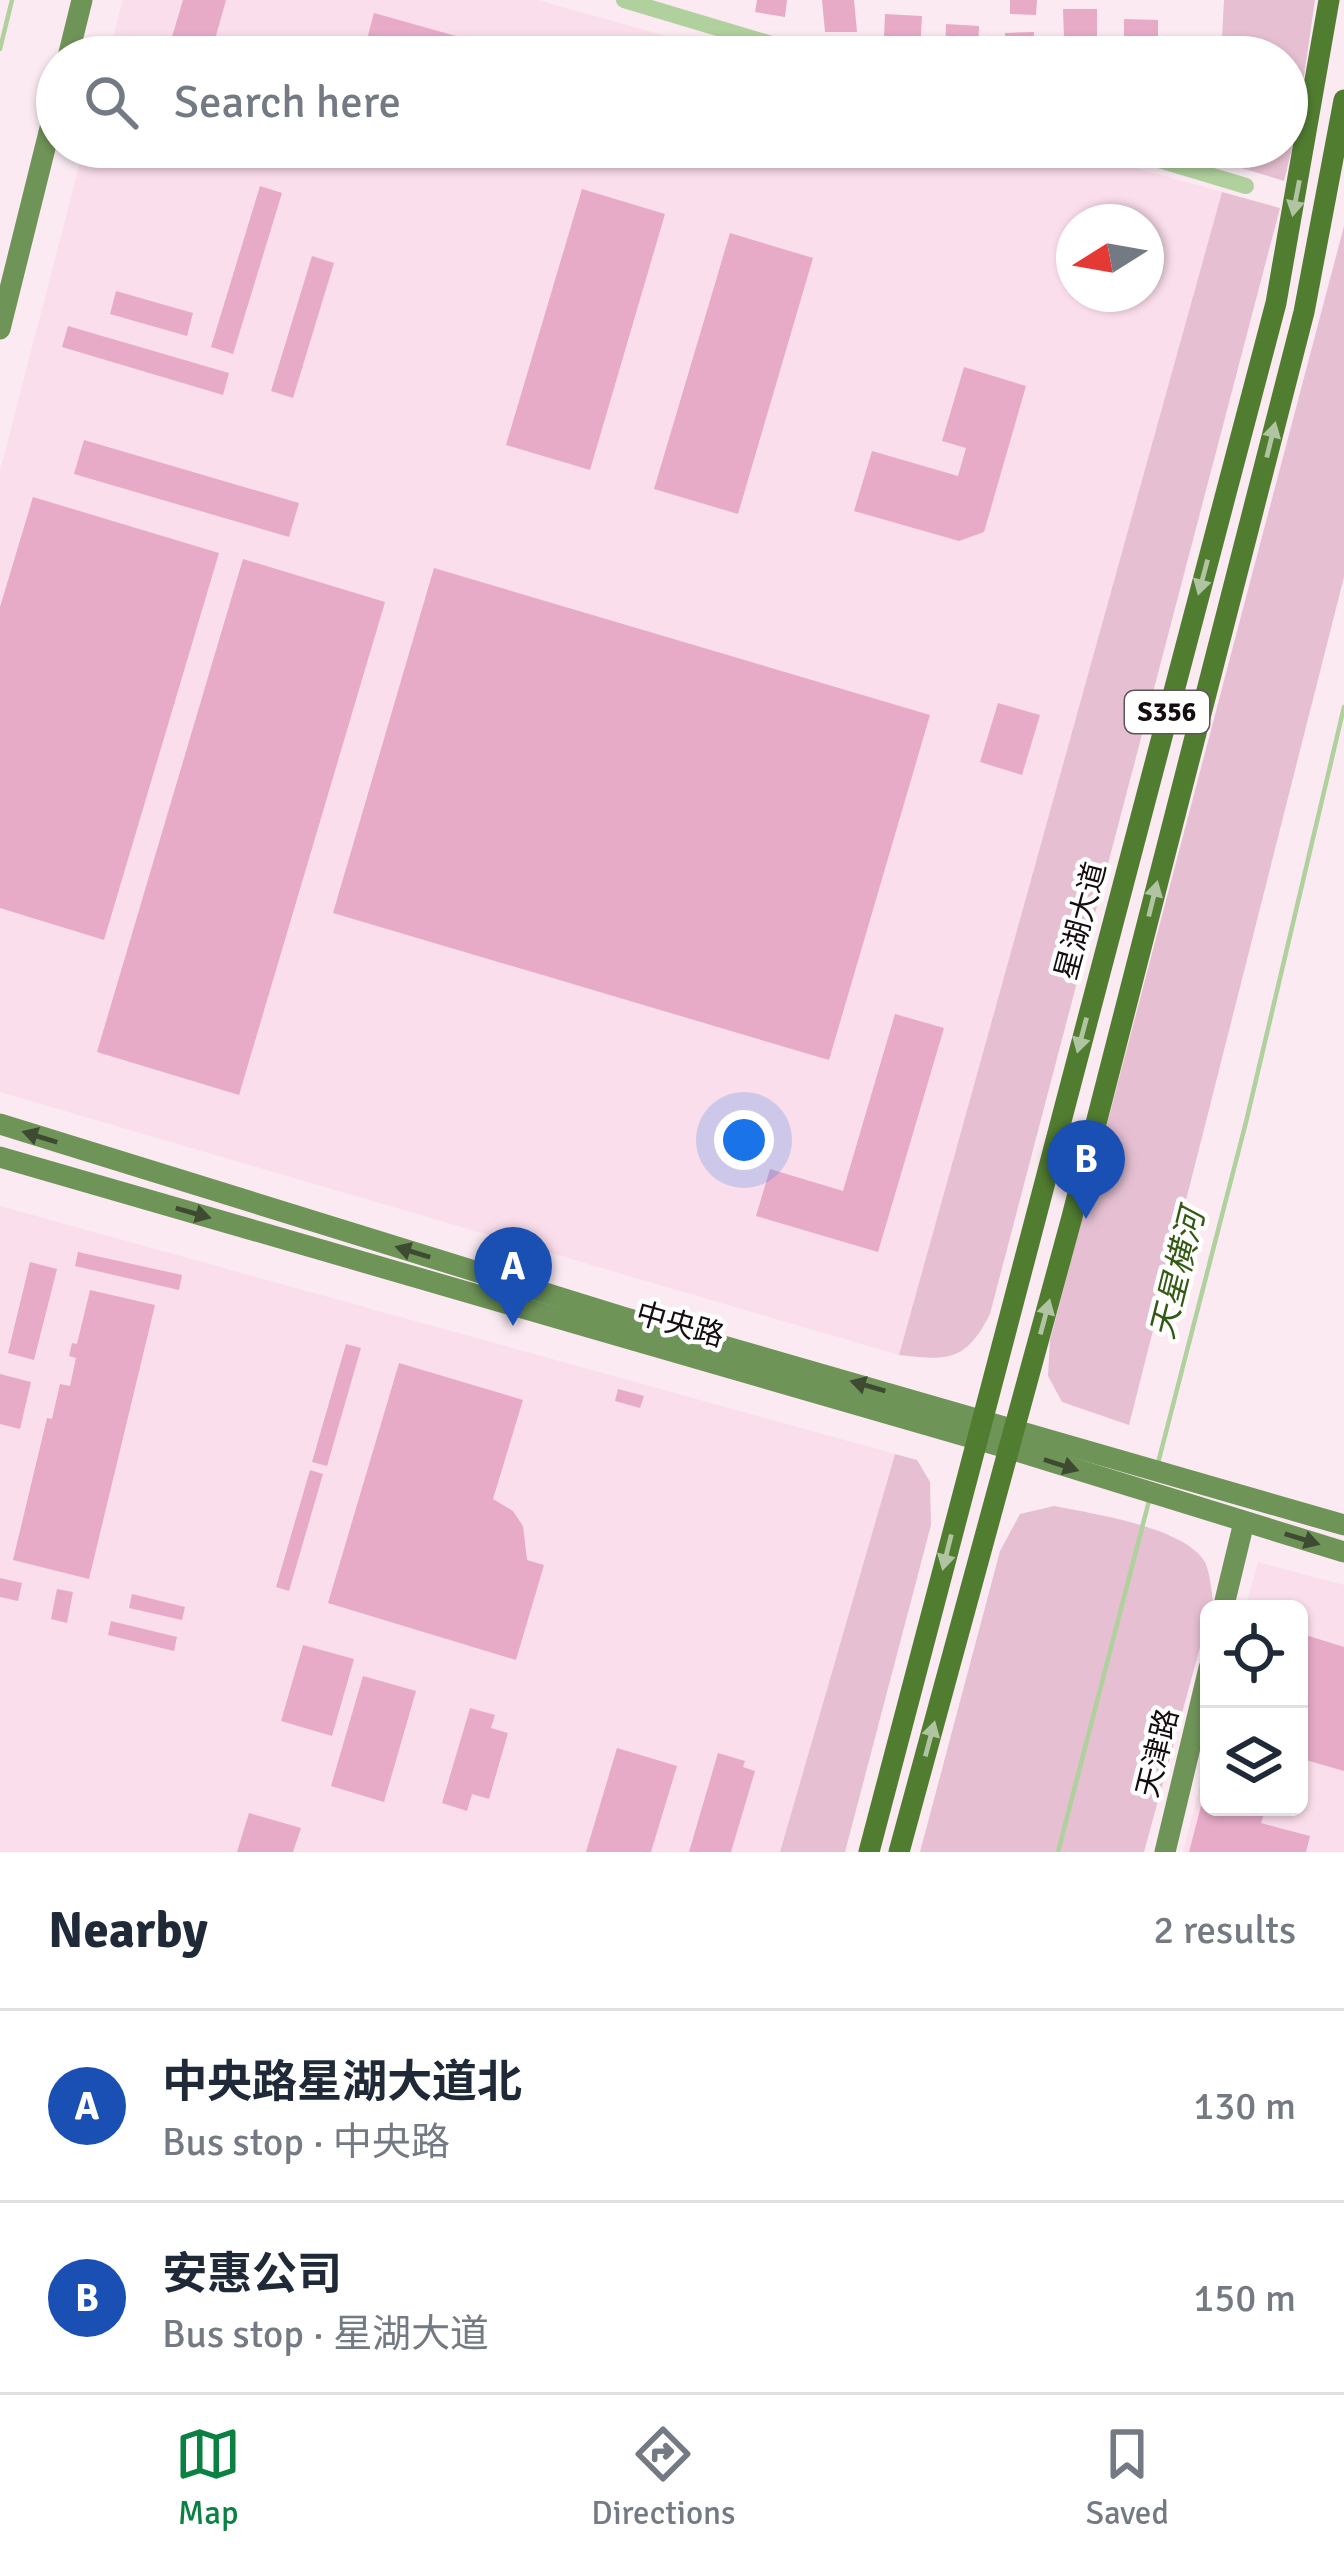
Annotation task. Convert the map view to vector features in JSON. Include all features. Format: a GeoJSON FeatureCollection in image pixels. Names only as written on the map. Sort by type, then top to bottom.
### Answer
{"type":"FeatureCollection","features":[{"type":"Feature","properties":{"kind":"main road","name":"星湖大道"},"geometry":{"type":"LineString","coordinates":[[1308,120],[1329,0]]}},
{"type":"Feature","properties":{"kind":"main road","name":"S356"},"geometry":{"type":"LineString","coordinates":[[1012,1439],[1304,311],[1344,100]]}},
{"type":"Feature","properties":{"kind":"main road","name":"星湖大道"},"geometry":{"type":"LineString","coordinates":[[869,1852],[1276,303],[1300,168]]}},
{"type":"Feature","properties":{"kind":"main road"},"geometry":{"type":"LineString","coordinates":[[898,1852],[1012,1439]]}},
{"type":"Feature","properties":{"kind":"street"},"geometry":{"type":"LineString","coordinates":[[73,36],[82,0]]}},
{"type":"Feature","properties":{"kind":"street"},"geometry":{"type":"LineString","coordinates":[[0,329],[40,168]]}},
{"type":"Feature","properties":{"kind":"street"},"geometry":{"type":"LineString","coordinates":[[0,1124],[978,1428]]}},
{"type":"Feature","properties":{"kind":"street","name":"中央路"},"geometry":{"type":"LineString","coordinates":[[0,1157],[978,1428],[1114,1470],[1179,1502],[1344,1552]]}},
{"type":"Feature","properties":{"kind":"street","name":"中央路"},"geometry":{"type":"LineString","coordinates":[[1114,1470],[1185,1479],[1344,1525]]}},
{"type":"Feature","properties":{"kind":"street"},"geometry":{"type":"LineString","coordinates":[[1225,1600],[1244,1522]]}},
{"type":"Feature","properties":{"kind":"street","name":"天津路"},"geometry":{"type":"LineString","coordinates":[[1165,1852],[1200,1706]]}},
{"type":"Feature","properties":{"kind":"shaded area"},"geometry":{"type":"Polygon","coordinates":[[[123,0],[538,0],[666,36],[114,36],[123,0]]]}},
{"type":"Feature","properties":{"kind":"shaded area"},"geometry":{"type":"Polygon","coordinates":[[[1224,0],[1315,0],[1308,49],[1308,36],[1222,36],[1224,0]]]}},
{"type":"Feature","properties":{"kind":"shaded area"},"geometry":{"type":"Polygon","coordinates":[[[79,168],[1136,168],[1222,192],[899,1355],[0,1092],[0,471],[79,168]]]}},
{"type":"Feature","properties":{"kind":"shaded area"},"geometry":{"type":"Polygon","coordinates":[[[1241,168],[1287,168],[1284,181],[1241,168]]]}},
{"type":"Feature","properties":{"kind":"shaded area"},"geometry":{"type":"Polygon","coordinates":[[[1222,192],[1280,208],[990,1314],[973,1341],[954,1354],[899,1355],[1222,192]]]}},
{"type":"Feature","properties":{"kind":"shaded area"},"geometry":{"type":"Polygon","coordinates":[[[1344,226],[1344,577],[1129,1425],[1062,1402],[1048,1376],[1050,1340],[1344,226]]]}},
{"type":"Feature","properties":{"kind":"shaded area"},"geometry":{"type":"Polygon","coordinates":[[[0,1206],[895,1454],[780,1852],[0,1852],[0,1206]]]}},
{"type":"Feature","properties":{"kind":"shaded area"},"geometry":{"type":"Polygon","coordinates":[[[895,1454],[917,1460],[930,1482],[931,1525],[845,1852],[780,1852],[895,1454]]]}},
{"type":"Feature","properties":{"kind":"shaded area"},"geometry":{"type":"Polygon","coordinates":[[[1054,1506],[1114,1518],[1178,1540],[1205,1562],[1213,1600],[1200,1600],[1200,1647],[1144,1852],[920,1852],[1000,1551],[1020,1514],[1054,1506]]]}},
{"type":"Feature","properties":{"kind":"shaded area"},"geometry":{"type":"Polygon","coordinates":[[[1258,1562],[1344,1585],[1344,1852],[1183,1852],[1200,1785],[1200,1816],[1308,1816],[1308,1600],[1247,1600],[1258,1562]]]}},
{"type":"Feature","properties":{"kind":"building"},"geometry":{"type":"Polygon","coordinates":[[[183,0],[226,0],[216,36],[172,36],[183,0]]]}},
{"type":"Feature","properties":{"kind":"building"},"geometry":{"type":"Polygon","coordinates":[[[757,0],[787,0],[785,17],[755,12],[757,0]]]}},
{"type":"Feature","properties":{"kind":"building"},"geometry":{"type":"Polygon","coordinates":[[[822,0],[854,0],[857,32],[825,32],[822,0]]]}},
{"type":"Feature","properties":{"kind":"building"},"geometry":{"type":"Polygon","coordinates":[[[1010,0],[1037,0],[1036,15],[1010,14],[1010,0]]]}},
{"type":"Feature","properties":{"kind":"building"},"geometry":{"type":"Polygon","coordinates":[[[1063,9],[1097,9],[1097,36],[1064,36],[1063,9]]]}},
{"type":"Feature","properties":{"kind":"building"},"geometry":{"type":"Polygon","coordinates":[[[374,13],[456,36],[368,36],[374,13]]]}},
{"type":"Feature","properties":{"kind":"building"},"geometry":{"type":"Polygon","coordinates":[[[885,14],[922,16],[921,36],[884,36],[885,14]]]}},
{"type":"Feature","properties":{"kind":"building"},"geometry":{"type":"Polygon","coordinates":[[[1124,19],[1158,20],[1158,36],[1124,36],[1124,19]]]}},
{"type":"Feature","properties":{"kind":"building"},"geometry":{"type":"Polygon","coordinates":[[[946,24],[979,26],[979,36],[946,36],[946,24]]]}},
{"type":"Feature","properties":{"kind":"building"},"geometry":{"type":"Polygon","coordinates":[[[1034,32],[1034,36],[1005,36],[1034,32]]]}},
{"type":"Feature","properties":{"kind":"building"},"geometry":{"type":"Polygon","coordinates":[[[260,186],[282,193],[233,354],[211,347],[260,186]]]}},
{"type":"Feature","properties":{"kind":"building"},"geometry":{"type":"Polygon","coordinates":[[[582,189],[665,214],[590,470],[506,445],[582,189]]]}},
{"type":"Feature","properties":{"kind":"building"},"geometry":{"type":"Polygon","coordinates":[[[730,233],[813,258],[738,514],[654,489],[730,233]]]}},
{"type":"Feature","properties":{"kind":"building"},"geometry":{"type":"Polygon","coordinates":[[[312,256],[334,263],[293,398],[271,391],[312,256]]]}},
{"type":"Feature","properties":{"kind":"building"},"geometry":{"type":"Polygon","coordinates":[[[116,291],[193,313],[187,336],[110,314],[116,291]]]}},
{"type":"Feature","properties":{"kind":"building"},"geometry":{"type":"Polygon","coordinates":[[[68,326],[229,373],[223,395],[62,347],[68,326]]]}},
{"type":"Feature","properties":{"kind":"building"},"geometry":{"type":"Polygon","coordinates":[[[964,367],[1026,386],[984,532],[959,541],[854,511],[872,451],[958,476],[966,448],[942,441],[964,367]]]}},
{"type":"Feature","properties":{"kind":"building"},"geometry":{"type":"Polygon","coordinates":[[[84,440],[299,503],[289,537],[74,474],[84,440]]]}},
{"type":"Feature","properties":{"kind":"building"},"geometry":{"type":"Polygon","coordinates":[[[33,497],[219,553],[104,940],[0,908],[0,607],[33,497]]]}},
{"type":"Feature","properties":{"kind":"building"},"geometry":{"type":"Polygon","coordinates":[[[243,559],[385,602],[239,1095],[97,1052],[243,559]]]}},
{"type":"Feature","properties":{"kind":"building"},"geometry":{"type":"Polygon","coordinates":[[[434,568],[930,715],[829,1060],[333,913],[434,568]]]}},
{"type":"Feature","properties":{"kind":"building"},"geometry":{"type":"Polygon","coordinates":[[[998,703],[1040,715],[1022,775],[980,762],[998,703]]]}},
{"type":"Feature","properties":{"kind":"building"},"geometry":{"type":"Polygon","coordinates":[[[895,1014],[944,1028],[878,1252],[756,1216],[770,1169],[843,1191],[895,1014]]]}},
{"type":"Feature","properties":{"kind":"building"},"geometry":{"type":"Polygon","coordinates":[[[78,1252],[182,1275],[179,1290],[75,1266],[78,1252]]]}},
{"type":"Feature","properties":{"kind":"building"},"geometry":{"type":"Polygon","coordinates":[[[30,1262],[57,1269],[34,1360],[8,1353],[30,1262]]]}},
{"type":"Feature","properties":{"kind":"building"},"geometry":{"type":"Polygon","coordinates":[[[90,1290],[155,1305],[89,1579],[13,1560],[47,1418],[52,1419],[60,1384],[70,1386],[76,1358],[69,1356],[72,1343],[77,1344],[90,1290]]]}},
{"type":"Feature","properties":{"kind":"building"},"geometry":{"type":"Polygon","coordinates":[[[346,1344],[361,1348],[327,1466],[312,1462],[346,1344]]]}},
{"type":"Feature","properties":{"kind":"building"},"geometry":{"type":"Polygon","coordinates":[[[399,1363],[523,1400],[493,1499],[513,1511],[523,1526],[527,1560],[544,1565],[516,1660],[328,1603],[399,1363]]]}},
{"type":"Feature","properties":{"kind":"building"},"geometry":{"type":"Polygon","coordinates":[[[0,1374],[31,1382],[20,1429],[0,1424],[0,1374]]]}},
{"type":"Feature","properties":{"kind":"building"},"geometry":{"type":"Polygon","coordinates":[[[618,1389],[644,1396],[640,1408],[615,1401],[618,1389]]]}},
{"type":"Feature","properties":{"kind":"building"},"geometry":{"type":"Polygon","coordinates":[[[310,1470],[323,1474],[289,1591],[276,1587],[310,1470]]]}},
{"type":"Feature","properties":{"kind":"building"},"geometry":{"type":"Polygon","coordinates":[[[0,1578],[22,1583],[18,1601],[0,1597],[0,1578]]]}},
{"type":"Feature","properties":{"kind":"building"},"geometry":{"type":"Polygon","coordinates":[[[57,1589],[73,1592],[67,1623],[51,1619],[57,1589]]]}},
{"type":"Feature","properties":{"kind":"building"},"geometry":{"type":"Polygon","coordinates":[[[132,1594],[185,1607],[182,1620],[129,1608],[132,1594]]]}},
{"type":"Feature","properties":{"kind":"building"},"geometry":{"type":"Polygon","coordinates":[[[111,1621],[177,1637],[174,1651],[108,1635],[111,1621]]]}},
{"type":"Feature","properties":{"kind":"building"},"geometry":{"type":"Polygon","coordinates":[[[1308,1636],[1344,1647],[1344,1771],[1308,1761],[1308,1636]]]}},
{"type":"Feature","properties":{"kind":"building"},"geometry":{"type":"Polygon","coordinates":[[[303,1645],[354,1659],[332,1736],[281,1721],[303,1645]]]}},
{"type":"Feature","properties":{"kind":"building"},"geometry":{"type":"Polygon","coordinates":[[[363,1676],[416,1691],[384,1802],[331,1786],[363,1676]]]}},
{"type":"Feature","properties":{"kind":"building"},"geometry":{"type":"Polygon","coordinates":[[[470,1708],[495,1715],[491,1728],[508,1733],[489,1799],[472,1794],[467,1811],[442,1803],[470,1708]]]}},
{"type":"Feature","properties":{"kind":"building"},"geometry":{"type":"Polygon","coordinates":[[[617,1748],[677,1766],[651,1852],[586,1852],[617,1748]]]}},
{"type":"Feature","properties":{"kind":"building"},"geometry":{"type":"Polygon","coordinates":[[[718,1753],[745,1761],[743,1767],[755,1771],[731,1852],[689,1852],[718,1753]]]}},
{"type":"Feature","properties":{"kind":"building"},"geometry":{"type":"Polygon","coordinates":[[[1200,1810],[1200,1816],[1263,1816],[1261,1823],[1310,1836],[1306,1852],[1189,1852],[1200,1810]]]}},
{"type":"Feature","properties":{"kind":"building"},"geometry":{"type":"Polygon","coordinates":[[[249,1813],[301,1828],[293,1852],[237,1852],[249,1813]]]}},
{"type":"Feature","properties":{"kind":"waterway"},"geometry":{"type":"LineString","coordinates":[[0,49],[12,0]]}},
{"type":"Feature","properties":{"kind":"waterway"},"geometry":{"type":"LineString","coordinates":[[624,0],[745,36]]}},
{"type":"Feature","properties":{"kind":"waterway"},"geometry":{"type":"LineString","coordinates":[[1186,168],[1246,186]]}},
{"type":"Feature","properties":{"kind":"waterway","name":"天星横河"},"geometry":{"type":"LineString","coordinates":[[1158,1463],[1246,1122],[1344,707]]}},
{"type":"Feature","properties":{"kind":"waterway","name":"天星横河"},"geometry":{"type":"LineString","coordinates":[[1058,1852],[1150,1497]]}},
{"type":"Feature","properties":{"kind":"place","name":"安惠公司"},"geometry":{"type":"Point","coordinates":[1086,1219]}},
{"type":"Feature","properties":{"kind":"place","name":"中央路星湖大道北"},"geometry":{"type":"Point","coordinates":[513,1326]}}]}
